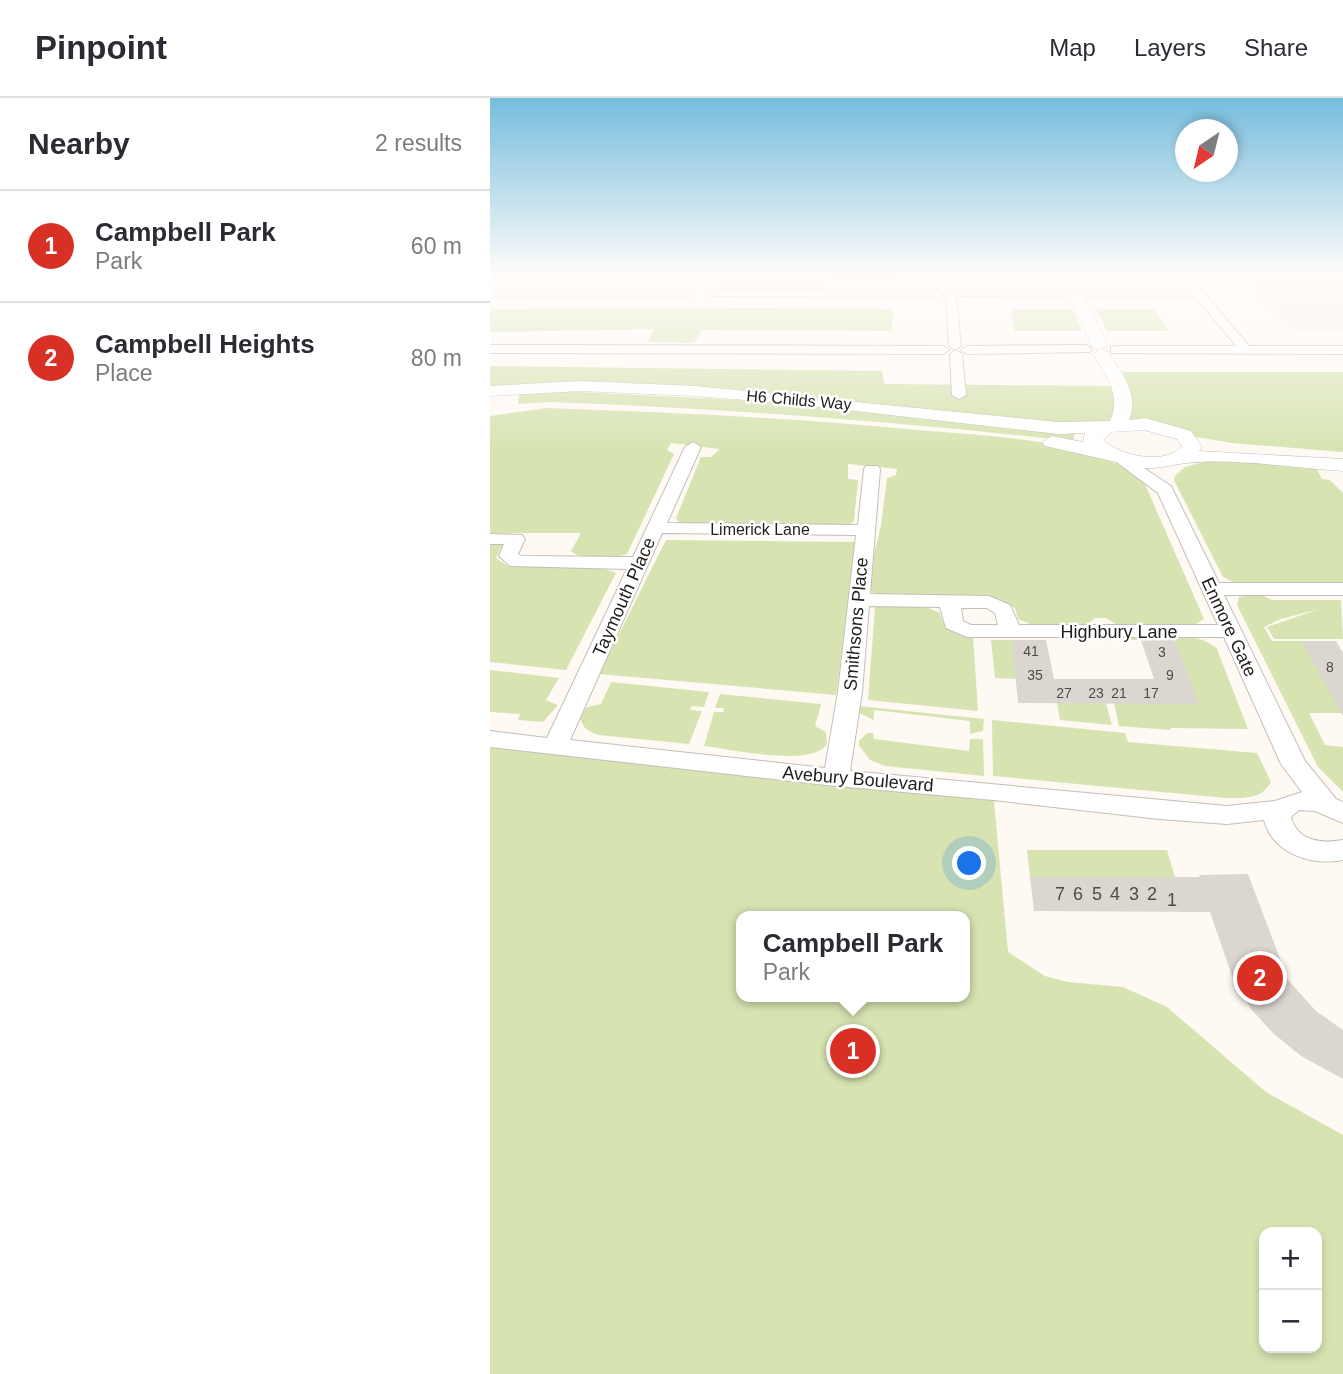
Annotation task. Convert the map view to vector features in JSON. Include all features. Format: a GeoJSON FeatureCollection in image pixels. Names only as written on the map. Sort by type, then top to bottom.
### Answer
{"type":"FeatureCollection","features":[{"type":"Feature","properties":{"kind":"street"},"geometry":{"type":"LineString","coordinates":[[955,333],[959,395]]}},
{"type":"Feature","properties":{"kind":"street"},"geometry":{"type":"LineString","coordinates":[[1092,333],[1121,386],[1126,406],[1138,416],[1184,435],[1302,455],[1343,465]]}},
{"type":"Feature","properties":{"kind":"street"},"geometry":{"type":"LineString","coordinates":[[1230,333],[1246,351]]}},
{"type":"Feature","properties":{"kind":"street"},"geometry":{"type":"LineString","coordinates":[[490,349],[1343,350]]}},
{"type":"Feature","properties":{"kind":"street","name":"H6 Childs Way"},"geometry":{"type":"LineString","coordinates":[[492,401],[549,387],[684,391],[794,399],[1058,428],[1160,427]]}},
{"type":"Feature","properties":{"kind":"street","name":"H6 Childs Way"},"geometry":{"type":"LineString","coordinates":[[492,401],[576,405]]}},
{"type":"Feature","properties":{"kind":"street"},"geometry":{"type":"LineString","coordinates":[[1113,456],[1093,442],[1093,436],[1112,426],[1126,406]]}},
{"type":"Feature","properties":{"kind":"street","name":"H6 Childs Way"},"geometry":{"type":"LineString","coordinates":[[701,410],[1037,439],[1147,461],[1177,458]]}},
{"type":"Feature","properties":{"kind":"street"},"geometry":{"type":"LineString","coordinates":[[1165,490],[1177,458],[1192,447],[1184,435]]}},
{"type":"Feature","properties":{"kind":"street","name":"Taymouth Place"},"geometry":{"type":"LineString","coordinates":[[555,747],[693,447]]}},
{"type":"Feature","properties":{"kind":"street"},"geometry":{"type":"LineString","coordinates":[[1177,458],[1343,452]]}},
{"type":"Feature","properties":{"kind":"street","name":"Enmore Gate"},"geometry":{"type":"LineString","coordinates":[[1113,456],[1165,490],[1294,764],[1334,809]]}},
{"type":"Feature","properties":{"kind":"street","name":"Smithsons Place"},"geometry":{"type":"LineString","coordinates":[[836,778],[846,723],[872,468]]}},
{"type":"Feature","properties":{"kind":"street","name":"Limerick Lane"},"geometry":{"type":"LineString","coordinates":[[656,528],[864,530]]}},
{"type":"Feature","properties":{"kind":"street"},"geometry":{"type":"LineString","coordinates":[[490,539],[516,539],[508,556],[517,562],[639,563]]}},
{"type":"Feature","properties":{"kind":"street"},"geometry":{"type":"LineString","coordinates":[[1210,589],[1342,591]]}},
{"type":"Feature","properties":{"kind":"street"},"geometry":{"type":"LineString","coordinates":[[860,600],[982,602],[1000,605],[1008,617],[1009,632]]}},
{"type":"Feature","properties":{"kind":"street","name":"Highbury Lane"},"geometry":{"type":"LineString","coordinates":[[950,602],[953,625],[957,629],[967,631],[1230,631]]}},
{"type":"Feature","properties":{"kind":"street","name":"Avebury Boulevard"},"geometry":{"type":"LineString","coordinates":[[490,738],[836,778],[1227,815],[1282,808],[1301,801],[1334,809]]}},
{"type":"Feature","properties":{"kind":"street"},"geometry":{"type":"LineString","coordinates":[[1290,840],[1278,824],[1294,764]]}},
{"type":"Feature","properties":{"kind":"street","name":"Avebury Boulevard"},"geometry":{"type":"LineString","coordinates":[[1227,815],[1315,851],[1343,850]]}},
{"type":"Feature","properties":{"kind":"green space"},"geometry":{"type":"Polygon","coordinates":[[[652,333],[700,333],[694,343],[647,342],[652,333]]]}},
{"type":"Feature","properties":{"kind":"green space"},"geometry":{"type":"Polygon","coordinates":[[[490,366],[882,371],[884,384],[1110,386],[1120,386],[1113,372],[1343,372],[1343,452],[1232,443],[1184,435],[1173,430],[1107,427],[650,389],[490,391],[490,366]]]}},
{"type":"Feature","properties":{"kind":"green space"},"geometry":{"type":"Polygon","coordinates":[[[559,391],[778,402],[1075,433],[1073,441],[745,412],[548,402],[518,404],[519,393],[559,391]]]}},
{"type":"Feature","properties":{"kind":"green space"},"geometry":{"type":"Polygon","coordinates":[[[546,408],[779,419],[973,434],[1037,442],[1097,456],[1123,467],[1144,482],[1204,619],[1194,625],[1119,626],[1106,618],[1095,618],[1087,625],[1033,625],[1018,619],[1015,608],[1000,599],[881,596],[873,593],[866,585],[881,526],[887,478],[896,475],[897,469],[848,464],[848,479],[858,480],[854,521],[849,525],[679,523],[676,518],[701,457],[711,457],[720,449],[671,443],[667,450],[674,454],[627,554],[598,558],[576,554],[571,551],[581,533],[490,533],[490,416],[546,408]]]}},
{"type":"Feature","properties":{"kind":"green space"},"geometry":{"type":"Polygon","coordinates":[[[1211,460],[1300,465],[1301,468],[1317,469],[1322,479],[1330,480],[1343,493],[1343,585],[1237,584],[1223,577],[1174,480],[1185,467],[1211,460]]]}},
{"type":"Feature","properties":{"kind":"green space"},"geometry":{"type":"Polygon","coordinates":[[[666,540],[856,542],[836,695],[599,674],[666,540]]]}},
{"type":"Feature","properties":{"kind":"green space"},"geometry":{"type":"Polygon","coordinates":[[[490,543],[502,545],[496,558],[508,566],[600,567],[616,573],[566,670],[490,662],[490,543]]]}},
{"type":"Feature","properties":{"kind":"green space"},"geometry":{"type":"Polygon","coordinates":[[[1261,595],[1272,600],[1341,600],[1343,639],[1274,639],[1267,627],[1319,609],[1281,619],[1264,627],[1272,641],[1302,641],[1342,713],[1309,713],[1325,745],[1343,747],[1343,792],[1318,767],[1237,605],[1239,597],[1261,595]]]}},
{"type":"Feature","properties":{"kind":"green space"},"geometry":{"type":"Polygon","coordinates":[[[924,606],[940,613],[944,624],[951,630],[973,636],[978,711],[868,700],[875,607],[924,606]]]}},
{"type":"Feature","properties":{"kind":"green space"},"geometry":{"type":"Polygon","coordinates":[[[1165,635],[1208,642],[1217,649],[1248,729],[1171,730],[1119,726],[1114,703],[1198,703],[1175,640],[1099,640],[1105,636],[1165,635]]]}},
{"type":"Feature","properties":{"kind":"green space"},"geometry":{"type":"Polygon","coordinates":[[[991,640],[1012,640],[1018,679],[995,678],[991,640]]]}},
{"type":"Feature","properties":{"kind":"green space"},"geometry":{"type":"Polygon","coordinates":[[[490,670],[559,678],[546,700],[558,705],[543,722],[518,720],[520,714],[490,712],[490,670]]]}},
{"type":"Feature","properties":{"kind":"green space"},"geometry":{"type":"Polygon","coordinates":[[[611,682],[709,692],[704,707],[692,706],[690,710],[702,711],[689,744],[599,735],[586,729],[580,717],[587,707],[601,704],[611,682]]]}},
{"type":"Feature","properties":{"kind":"green space"},"geometry":{"type":"Polygon","coordinates":[[[720,694],[821,704],[815,726],[826,732],[827,744],[819,751],[789,756],[704,746],[714,712],[723,712],[724,708],[715,708],[720,694]]]}},
{"type":"Feature","properties":{"kind":"green space"},"geometry":{"type":"Polygon","coordinates":[[[1057,703],[1106,703],[1112,725],[1060,720],[1057,703]]]}},
{"type":"Feature","properties":{"kind":"green space"},"geometry":{"type":"Polygon","coordinates":[[[859,706],[984,719],[983,731],[970,734],[970,721],[874,710],[874,720],[857,712],[859,706]]]}},
{"type":"Feature","properties":{"kind":"green space"},"geometry":{"type":"Polygon","coordinates":[[[992,720],[1125,733],[1128,742],[1257,753],[1271,782],[1257,795],[1226,798],[993,776],[992,720]]]}},
{"type":"Feature","properties":{"kind":"green space"},"geometry":{"type":"Polygon","coordinates":[[[867,733],[873,733],[874,739],[969,751],[970,739],[983,739],[984,776],[885,766],[870,760],[859,745],[859,741],[867,733]]]}},
{"type":"Feature","properties":{"kind":"green space"},"geometry":{"type":"Polygon","coordinates":[[[490,739],[993,791],[1008,952],[1045,976],[1068,982],[1123,987],[1167,1007],[1266,1092],[1343,1135],[1343,1374],[490,1374],[490,739]]]}},
{"type":"Feature","properties":{"kind":"green space"},"geometry":{"type":"Polygon","coordinates":[[[1027,850],[1167,850],[1175,877],[1030,877],[1027,850]]]}},
{"type":"Feature","properties":{"kind":"building"},"geometry":{"type":"Polygon","coordinates":[[[1012,640],[1046,640],[1054,679],[1154,679],[1141,640],[1175,640],[1199,704],[1018,703],[1012,640]]]}},
{"type":"Feature","properties":{"kind":"building"},"geometry":{"type":"Polygon","coordinates":[[[1301,641],[1336,641],[1343,653],[1343,716],[1301,641]]]}},
{"type":"Feature","properties":{"kind":"building"},"geometry":{"type":"Polygon","coordinates":[[[1248,874],[1288,980],[1316,1011],[1343,1030],[1343,1079],[1301,1056],[1273,1033],[1251,1009],[1232,976],[1210,912],[1034,911],[1030,877],[1200,877],[1199,875],[1248,874]]]}},
{"type":"Feature","properties":{"kind":"place","name":"Campbell Heights"},"geometry":{"type":"Point","coordinates":[1260,978]}},
{"type":"Feature","properties":{"kind":"place","name":"Campbell Park"},"geometry":{"type":"Point","coordinates":[853,1051]}}]}
